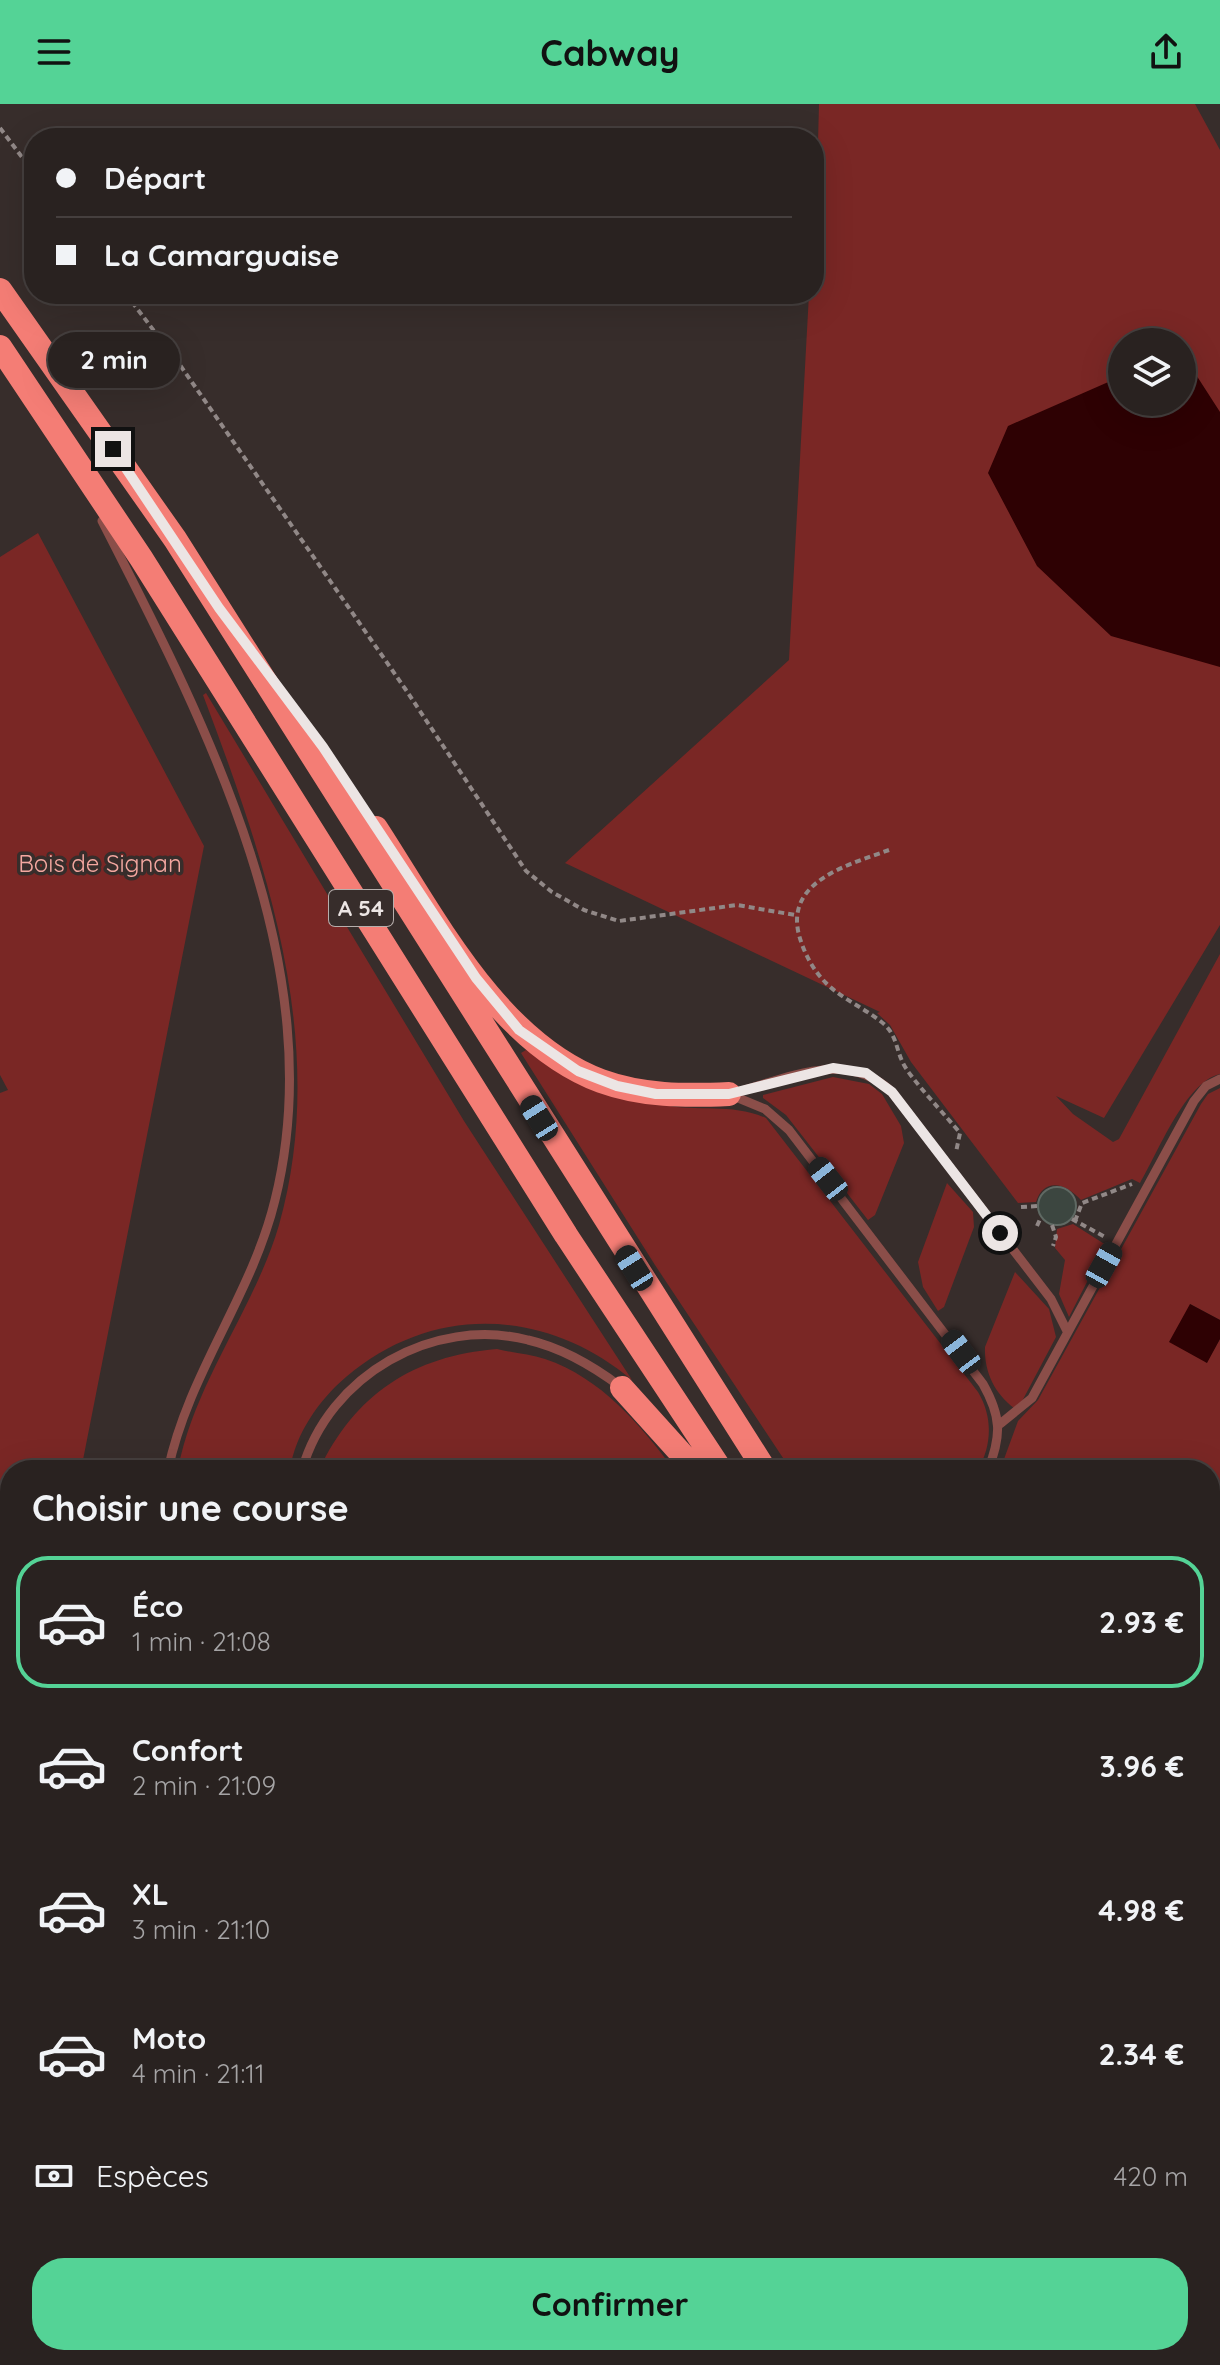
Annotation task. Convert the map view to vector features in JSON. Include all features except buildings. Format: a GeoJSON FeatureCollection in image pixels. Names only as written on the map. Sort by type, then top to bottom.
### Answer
{"type":"FeatureCollection","features":[{"type":"Feature","properties":{"kind":"highway","name":"A 54"},"geometry":{"type":"LineString","coordinates":[[0,290],[98,426],[219,608],[759,1460]]}},
{"type":"Feature","properties":{"kind":"highway","name":"A 54"},"geometry":{"type":"LineString","coordinates":[[0,348],[141,558],[566,1235],[714,1460]]}},
{"type":"Feature","properties":{"kind":"highway"},"geometry":{"type":"LineString","coordinates":[[0,348],[102,521]]}},
{"type":"Feature","properties":{"kind":"highway"},"geometry":{"type":"LineString","coordinates":[[219,608],[323,747],[476,978],[519,1030],[560,1061],[617,1086],[671,1095],[729,1094]]}},
{"type":"Feature","properties":{"kind":"highway"},"geometry":{"type":"LineString","coordinates":[[622,1388],[687,1460]]}},
{"type":"Feature","properties":{"kind":"lane"},"geometry":{"type":"LineString","coordinates":[[102,521],[201,718],[234,804],[273,944],[287,1048],[287,1132],[275,1202],[250,1272],[180,1423],[171,1460]]}},
{"type":"Feature","properties":{"kind":"lane"},"geometry":{"type":"LineString","coordinates":[[729,1094],[833,1068],[856,1069],[877,1078],[892,1092],[1051,1299],[1067,1331]]}},
{"type":"Feature","properties":{"kind":"lane"},"geometry":{"type":"LineString","coordinates":[[1000,1424],[1032,1398],[1194,1101],[1206,1086],[1220,1079]]}},
{"type":"Feature","properties":{"kind":"lane"},"geometry":{"type":"LineString","coordinates":[[729,1094],[765,1109],[789,1130],[961,1352],[994,1404],[1000,1424],[992,1460]]}},
{"type":"Feature","properties":{"kind":"lane"},"geometry":{"type":"LineString","coordinates":[[306,1460],[322,1423],[350,1388],[403,1353],[440,1340],[478,1334],[526,1339],[568,1354],[622,1388]]}},
{"type":"Feature","properties":{"kind":"path"},"geometry":{"type":"LineString","coordinates":[[0,128],[24,160]]}},
{"type":"Feature","properties":{"kind":"path"},"geometry":{"type":"LineString","coordinates":[[134,304],[180,365],[361,625],[526,871],[552,892],[584,910],[619,921],[737,905],[795,915]]}},
{"type":"Feature","properties":{"kind":"path"},"geometry":{"type":"LineString","coordinates":[[889,850],[830,873],[814,884],[804,894],[795,915],[802,945],[823,980],[847,1002],[885,1025],[898,1042],[903,1065],[960,1133],[949,1167]]}},
{"type":"Feature","properties":{"kind":"path"},"geometry":{"type":"LineString","coordinates":[[1117,1243],[1074,1220],[1082,1203],[1132,1184],[1145,1190]]}},
{"type":"Feature","properties":{"kind":"path"},"geometry":{"type":"LineString","coordinates":[[1021,1207],[1038,1206]]}},
{"type":"Feature","properties":{"kind":"path"},"geometry":{"type":"LineString","coordinates":[[1037,1226],[1041,1217]]}},
{"type":"Feature","properties":{"kind":"path"},"geometry":{"type":"LineString","coordinates":[[1052,1225],[1056,1237],[1053,1246]]}},
{"type":"Feature","properties":{"kind":"green space"},"geometry":{"type":"Polygon","coordinates":[[[819,104],[1195,104],[1220,150],[1220,925],[1104,1118],[1056,1096],[1073,1114],[1113,1142],[1119,1139],[1220,954],[1220,1074],[1195,1090],[1184,1104],[1140,1183],[1132,1179],[1081,1200],[1069,1190],[1056,1185],[1044,1188],[1036,1202],[1018,1203],[911,1062],[890,1025],[877,1013],[880,1012],[565,863],[789,660],[808,304],[824,304],[824,128],[818,128],[819,104]]]}},
{"type":"Feature","properties":{"kind":"green space","name":"Bois de Signan"},"geometry":{"type":"Polygon","coordinates":[[[38,533],[204,846],[83,1460],[0,1460],[0,1093],[8,1090],[0,1075],[0,557],[38,533]]]}},
{"type":"Feature","properties":{"kind":"green space"},"geometry":{"type":"Polygon","coordinates":[[[206,693],[464,1121],[632,1380],[599,1356],[563,1339],[527,1328],[489,1324],[452,1326],[415,1336],[380,1353],[346,1377],[310,1419],[292,1460],[180,1460],[197,1407],[255,1287],[279,1225],[293,1157],[298,1090],[294,1022],[284,955],[249,823],[203,695],[206,693]]]}},
{"type":"Feature","properties":{"kind":"green space"},"geometry":{"type":"Polygon","coordinates":[[[526,1050],[573,1074],[663,1105],[728,1109],[766,1118],[978,1392],[986,1411],[989,1431],[983,1460],[784,1460],[655,1265],[521,1053],[526,1050]]]}},
{"type":"Feature","properties":{"kind":"green space"},"geometry":{"type":"Polygon","coordinates":[[[833,1077],[869,1084],[882,1094],[901,1126],[904,1143],[875,1215],[868,1220],[786,1115],[763,1098],[763,1095],[833,1077]]]}},
{"type":"Feature","properties":{"kind":"green space"},"geometry":{"type":"Polygon","coordinates":[[[1220,1088],[1220,1320],[1190,1304],[1206,1363],[1220,1339],[1220,1460],[1004,1460],[1018,1421],[1038,1400],[1208,1094],[1220,1088]]]}},
{"type":"Feature","properties":{"kind":"green space"},"geometry":{"type":"Polygon","coordinates":[[[947,1183],[973,1212],[974,1227],[944,1307],[938,1311],[923,1287],[918,1262],[947,1183]]]}},
{"type":"Feature","properties":{"kind":"green space"},"geometry":{"type":"Polygon","coordinates":[[[1073,1224],[1106,1245],[1069,1317],[1059,1294],[1065,1260],[1055,1248],[1057,1229],[1073,1224]]]}},
{"type":"Feature","properties":{"kind":"green space"},"geometry":{"type":"Polygon","coordinates":[[[1015,1272],[1049,1309],[1056,1337],[1019,1407],[1014,1408],[1001,1396],[992,1381],[986,1365],[985,1347],[1015,1272]]]}},
{"type":"Feature","properties":{"kind":"green space"},"geometry":{"type":"Polygon","coordinates":[[[497,1349],[545,1359],[565,1367],[618,1404],[666,1460],[325,1460],[350,1420],[390,1384],[413,1370],[467,1353],[497,1349]]]}},
{"type":"Feature","properties":{"kind":"shaded area"},"geometry":{"type":"Polygon","coordinates":[[[1196,375],[1220,412],[1220,667],[1111,636],[1037,566],[988,473],[1008,426],[1108,382],[1108,416],[1196,416],[1196,375]]]}},
{"type":"Feature","properties":{"kind":"shaded area"},"geometry":{"type":"Polygon","coordinates":[[[1190,1304],[1220,1320],[1220,1339],[1207,1363],[1169,1342],[1190,1304]]]}},
{"type":"Feature","properties":{"kind":"route"},"geometry":{"type":"LineString","coordinates":[[113,449],[219,608],[323,747],[476,978],[519,1030],[578,1071],[617,1086],[656,1094],[729,1094],[833,1068],[856,1069],[866,1073],[877,1078],[892,1092],[1000,1233]]}}]}
